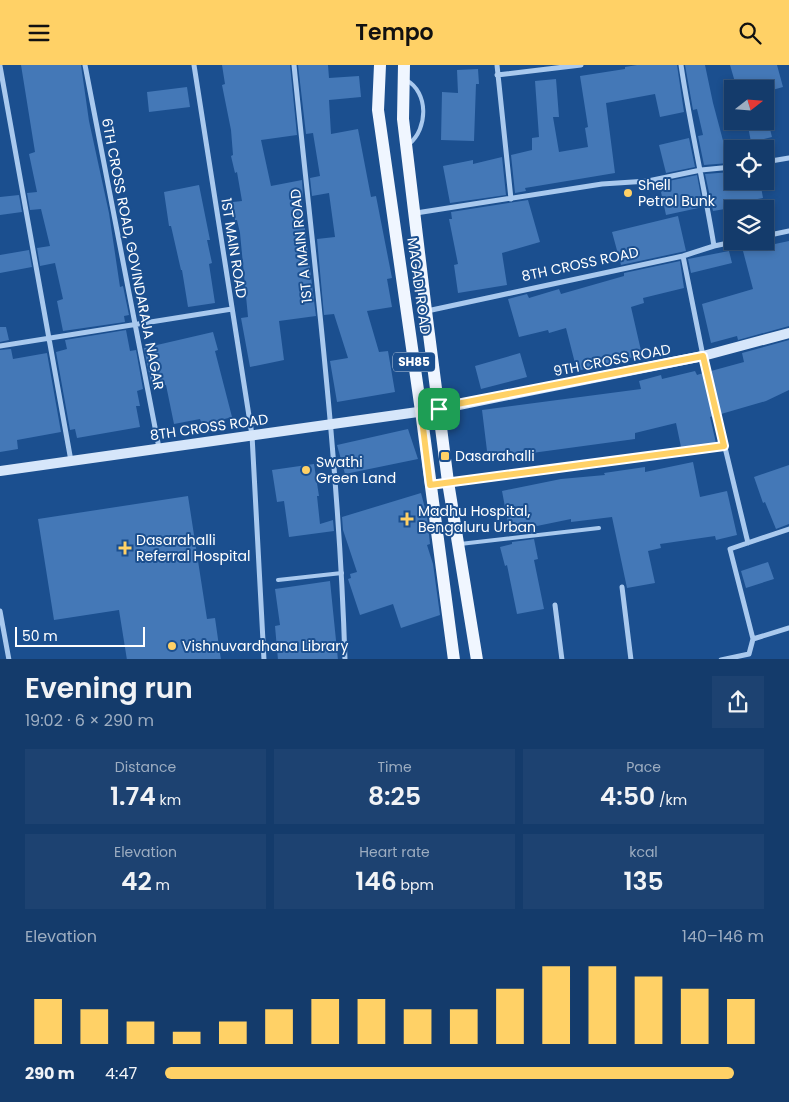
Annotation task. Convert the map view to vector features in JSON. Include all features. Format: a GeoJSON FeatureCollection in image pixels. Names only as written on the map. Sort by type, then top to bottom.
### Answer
{"type":"FeatureCollection","features":[{"type":"Feature","properties":{"kind":"main road","name":"MAGADI ROAD"},"geometry":{"type":"LineString","coordinates":[[380,65],[378,110],[454,659]]}},
{"type":"Feature","properties":{"kind":"main road","name":"MAGADI ROAD"},"geometry":{"type":"LineString","coordinates":[[404,65],[403,119],[416,213],[426,311],[448,482],[477,659]]}},
{"type":"Feature","properties":{"kind":"main road","name":"9TH CROSS ROAD"},"geometry":{"type":"LineString","coordinates":[[421,411],[703,356],[789,333]]}},
{"type":"Feature","properties":{"kind":"main road","name":"8TH CROSS ROAD"},"geometry":{"type":"LineString","coordinates":[[0,471],[421,411]]}},
{"type":"Feature","properties":{"kind":"street","name":"6TH CROSS ROAD, GOVINDARAJA NAGAR"},"geometry":{"type":"LineString","coordinates":[[85,65],[159,448]]}},
{"type":"Feature","properties":{"kind":"street","name":"1ST MAIN ROAD"},"geometry":{"type":"LineString","coordinates":[[194,65],[252,435]]}},
{"type":"Feature","properties":{"kind":"street","name":"1ST A MAIN ROAD"},"geometry":{"type":"LineString","coordinates":[[294,65],[330,424],[342,573],[345,659]]}},
{"type":"Feature","properties":{"kind":"street"},"geometry":{"type":"LineString","coordinates":[[497,65],[511,199]]}},
{"type":"Feature","properties":{"kind":"street"},"geometry":{"type":"LineString","coordinates":[[497,75],[581,65]]}},
{"type":"Feature","properties":{"kind":"street"},"geometry":{"type":"LineString","coordinates":[[681,65],[690,124],[702,170],[714,246]]}},
{"type":"Feature","properties":{"kind":"street"},"geometry":{"type":"LineString","coordinates":[[0,66],[70,461]]}},
{"type":"Feature","properties":{"kind":"street"},"geometry":{"type":"LineString","coordinates":[[774,160],[789,158]]}},
{"type":"Feature","properties":{"kind":"street"},"geometry":{"type":"LineString","coordinates":[[416,213],[602,184],[648,181],[702,170],[724,168]]}},
{"type":"Feature","properties":{"kind":"street"},"geometry":{"type":"LineString","coordinates":[[774,234],[789,231]]}},
{"type":"Feature","properties":{"kind":"street","name":"8TH CROSS ROAD"},"geometry":{"type":"LineString","coordinates":[[426,311],[683,256],[724,244]]}},
{"type":"Feature","properties":{"kind":"street"},"geometry":{"type":"LineString","coordinates":[[683,256],[703,356],[748,543]]}},
{"type":"Feature","properties":{"kind":"street"},"geometry":{"type":"LineString","coordinates":[[0,346],[232,309]]}},
{"type":"Feature","properties":{"kind":"street"},"geometry":{"type":"LineString","coordinates":[[252,435],[264,659]]}},
{"type":"Feature","properties":{"kind":"street"},"geometry":{"type":"LineString","coordinates":[[430,485],[724,446]]}},
{"type":"Feature","properties":{"kind":"street"},"geometry":{"type":"LineString","coordinates":[[721,659],[750,657],[753,639],[730,549],[789,529]]}},
{"type":"Feature","properties":{"kind":"street"},"geometry":{"type":"LineString","coordinates":[[622,587],[631,659]]}},
{"type":"Feature","properties":{"kind":"street"},"geometry":{"type":"LineString","coordinates":[[555,605],[562,659]]}},
{"type":"Feature","properties":{"kind":"street"},"geometry":{"type":"LineString","coordinates":[[0,611],[9,659]]}},
{"type":"Feature","properties":{"kind":"street"},"geometry":{"type":"LineString","coordinates":[[753,639],[789,628]]}},
{"type":"Feature","properties":{"kind":"lane"},"geometry":{"type":"LineString","coordinates":[[404,79],[415,85],[421,95],[423,114],[422,129],[418,137],[407,146]]}},
{"type":"Feature","properties":{"kind":"lane"},"geometry":{"type":"LineString","coordinates":[[458,545],[599,528]]}},
{"type":"Feature","properties":{"kind":"lane"},"geometry":{"type":"LineString","coordinates":[[278,580],[342,573]]}},
{"type":"Feature","properties":{"kind":"building"},"geometry":{"type":"Polygon","coordinates":[[[21,65],[81,65],[89,121],[109,213],[120,287],[123,286],[129,315],[124,316],[125,322],[63,331],[57,301],[63,299],[55,263],[40,266],[37,248],[50,246],[41,209],[30,210],[27,193],[37,192],[29,154],[35,152],[21,65]]]}},
{"type":"Feature","properties":{"kind":"building"},"geometry":{"type":"Polygon","coordinates":[[[222,65],[290,65],[297,135],[261,140],[271,186],[302,180],[303,197],[301,198],[316,316],[279,321],[284,360],[250,367],[241,318],[248,317],[240,233],[237,220],[235,220],[233,202],[242,201],[237,172],[235,173],[231,156],[233,155],[231,130],[222,85],[225,84],[222,65]]]}},
{"type":"Feature","properties":{"kind":"building"},"geometry":{"type":"Polygon","coordinates":[[[298,65],[328,65],[329,78],[359,76],[361,97],[329,100],[331,134],[358,129],[371,197],[376,196],[392,278],[387,279],[392,307],[367,311],[379,352],[388,351],[395,392],[337,402],[330,361],[348,358],[334,314],[324,315],[317,239],[335,237],[329,193],[312,196],[310,178],[320,176],[313,133],[306,134],[298,65]]]}},
{"type":"Feature","properties":{"kind":"building"},"geometry":{"type":"Polygon","coordinates":[[[637,65],[677,65],[684,112],[660,117],[655,94],[606,103],[615,173],[525,188],[526,191],[515,193],[511,155],[532,150],[532,138],[539,137],[535,81],[556,79],[559,117],[553,117],[559,152],[588,147],[585,128],[588,127],[580,76],[625,69],[625,67],[637,65]]]}},
{"type":"Feature","properties":{"kind":"building"},"geometry":{"type":"Polygon","coordinates":[[[685,65],[705,65],[724,144],[724,163],[704,165],[698,136],[703,135],[697,109],[693,110],[685,65]]]}},
{"type":"Feature","properties":{"kind":"building"},"geometry":{"type":"Polygon","coordinates":[[[730,65],[777,65],[783,87],[774,90],[774,80],[734,80],[730,65]]]}},
{"type":"Feature","properties":{"kind":"building"},"geometry":{"type":"Polygon","coordinates":[[[478,69],[479,84],[476,84],[474,141],[441,140],[442,92],[458,93],[457,70],[478,69]]]}},
{"type":"Feature","properties":{"kind":"building"},"geometry":{"type":"Polygon","coordinates":[[[187,87],[190,107],[149,112],[147,92],[187,87]]]}},
{"type":"Feature","properties":{"kind":"building"},"geometry":{"type":"Polygon","coordinates":[[[749,130],[770,130],[772,137],[751,140],[749,130]]]}},
{"type":"Feature","properties":{"kind":"building"},"geometry":{"type":"Polygon","coordinates":[[[689,138],[695,167],[666,173],[659,145],[689,138]]]}},
{"type":"Feature","properties":{"kind":"building"},"geometry":{"type":"Polygon","coordinates":[[[502,157],[506,195],[450,203],[443,166],[473,160],[473,164],[502,157]]]}},
{"type":"Feature","properties":{"kind":"building"},"geometry":{"type":"Polygon","coordinates":[[[724,173],[724,190],[762,190],[763,198],[724,200],[724,209],[713,211],[705,174],[724,173]]]}},
{"type":"Feature","properties":{"kind":"building"},"geometry":{"type":"Polygon","coordinates":[[[697,175],[703,207],[666,215],[659,183],[697,175]]]}},
{"type":"Feature","properties":{"kind":"building"},"geometry":{"type":"Polygon","coordinates":[[[199,185],[210,240],[207,240],[212,263],[209,264],[215,303],[188,307],[182,270],[171,226],[169,226],[164,192],[199,185]]]}},
{"type":"Feature","properties":{"kind":"building"},"geometry":{"type":"Polygon","coordinates":[[[19,195],[22,212],[0,215],[0,197],[19,195]]]}},
{"type":"Feature","properties":{"kind":"building"},"geometry":{"type":"Polygon","coordinates":[[[528,200],[540,242],[502,253],[507,285],[458,293],[454,265],[458,264],[449,219],[452,219],[451,212],[528,200]]]}},
{"type":"Feature","properties":{"kind":"building"},"geometry":{"type":"Polygon","coordinates":[[[678,216],[686,251],[621,265],[612,232],[678,216]]]}},
{"type":"Feature","properties":{"kind":"building"},"geometry":{"type":"Polygon","coordinates":[[[789,241],[789,326],[738,340],[737,336],[711,343],[702,304],[753,289],[743,251],[774,250],[774,244],[789,241]]]}},
{"type":"Feature","properties":{"kind":"building"},"geometry":{"type":"Polygon","coordinates":[[[29,250],[32,267],[0,273],[0,255],[29,250]]]}},
{"type":"Feature","properties":{"kind":"building"},"geometry":{"type":"Polygon","coordinates":[[[729,251],[732,263],[691,273],[688,259],[729,251]]]}},
{"type":"Feature","properties":{"kind":"building"},"geometry":{"type":"Polygon","coordinates":[[[680,261],[684,288],[643,298],[644,303],[631,307],[642,355],[577,371],[566,328],[549,333],[548,330],[519,337],[508,299],[527,294],[529,298],[559,289],[561,294],[624,276],[624,273],[680,261]]]}},
{"type":"Feature","properties":{"kind":"building"},"geometry":{"type":"Polygon","coordinates":[[[0,327],[6,327],[9,340],[0,342],[0,327]]]}},
{"type":"Feature","properties":{"kind":"building"},"geometry":{"type":"Polygon","coordinates":[[[126,330],[130,351],[136,350],[143,389],[137,391],[140,406],[136,406],[140,427],[77,438],[75,429],[70,430],[56,352],[67,349],[65,340],[126,330]]]}},
{"type":"Feature","properties":{"kind":"building"},"geometry":{"type":"Polygon","coordinates":[[[213,332],[218,350],[215,351],[232,417],[202,425],[200,419],[174,424],[166,385],[152,388],[144,348],[213,332]]]}},
{"type":"Feature","properties":{"kind":"building"},"geometry":{"type":"Polygon","coordinates":[[[789,340],[789,390],[766,401],[721,414],[711,371],[744,362],[742,353],[789,340]]]}},
{"type":"Feature","properties":{"kind":"building"},"geometry":{"type":"Polygon","coordinates":[[[11,349],[13,359],[47,353],[61,432],[17,440],[18,449],[0,452],[0,350],[11,349]]]}},
{"type":"Feature","properties":{"kind":"building"},"geometry":{"type":"Polygon","coordinates":[[[520,353],[527,377],[481,389],[475,366],[520,353]]]}},
{"type":"Feature","properties":{"kind":"building"},"geometry":{"type":"Polygon","coordinates":[[[695,371],[697,375],[703,373],[713,416],[710,417],[716,443],[681,447],[676,423],[635,433],[635,439],[488,459],[482,410],[641,389],[639,381],[661,375],[662,379],[695,371]]]}},
{"type":"Feature","properties":{"kind":"building"},"geometry":{"type":"Polygon","coordinates":[[[408,429],[418,459],[345,474],[337,445],[408,429]]]}},
{"type":"Feature","properties":{"kind":"building"},"geometry":{"type":"Polygon","coordinates":[[[693,462],[700,497],[727,491],[737,535],[716,540],[715,536],[660,544],[661,548],[648,551],[655,583],[627,588],[612,517],[571,522],[571,519],[532,527],[533,532],[510,534],[502,491],[561,479],[605,475],[604,473],[645,467],[645,472],[693,462]]]}},
{"type":"Feature","properties":{"kind":"building"},"geometry":{"type":"Polygon","coordinates":[[[314,464],[319,496],[317,496],[320,524],[333,520],[334,531],[289,537],[284,501],[277,502],[272,470],[314,464]]]}},
{"type":"Feature","properties":{"kind":"building"},"geometry":{"type":"Polygon","coordinates":[[[789,465],[789,524],[776,529],[765,502],[763,503],[754,477],[789,465]]]}},
{"type":"Feature","properties":{"kind":"building"},"geometry":{"type":"Polygon","coordinates":[[[421,493],[427,516],[430,544],[427,545],[433,564],[440,615],[401,628],[393,604],[360,615],[348,579],[351,578],[350,574],[357,572],[343,530],[342,517],[421,493]]]}},
{"type":"Feature","properties":{"kind":"building"},"geometry":{"type":"Polygon","coordinates":[[[188,496],[207,619],[215,618],[221,659],[127,659],[119,610],[54,620],[38,519],[188,496]]]}},
{"type":"Feature","properties":{"kind":"building"},"geometry":{"type":"Polygon","coordinates":[[[534,539],[538,559],[534,560],[544,609],[517,614],[507,565],[505,566],[500,547],[512,544],[512,542],[534,539]]]}},
{"type":"Feature","properties":{"kind":"building"},"geometry":{"type":"Polygon","coordinates":[[[768,562],[774,579],[746,588],[741,571],[768,562]]]}},
{"type":"Feature","properties":{"kind":"building"},"geometry":{"type":"Polygon","coordinates":[[[330,581],[338,659],[278,659],[275,626],[280,625],[275,589],[330,581]]]}},
{"type":"Feature","properties":{"kind":"place","name":"Shell Petrol Bunk"},"geometry":{"type":"Point","coordinates":[628,193]}},
{"type":"Feature","properties":{"kind":"place","name":"Dasarahalli"},"geometry":{"type":"Point","coordinates":[445,456]}},
{"type":"Feature","properties":{"kind":"place","name":"Swathi Green Land"},"geometry":{"type":"Point","coordinates":[306,470]}},
{"type":"Feature","properties":{"kind":"place","name":"Madhu Hospital, Bengaluru Urban"},"geometry":{"type":"Point","coordinates":[407,519]}},
{"type":"Feature","properties":{"kind":"place","name":"Dasarahalli Referral Hospital"},"geometry":{"type":"Point","coordinates":[125,548]}},
{"type":"Feature","properties":{"kind":"place","name":"Vishnuvardhana Library"},"geometry":{"type":"Point","coordinates":[172,646]}},
{"type":"Feature","properties":{"kind":"route"},"geometry":{"type":"LineString","coordinates":[[703,356],[724,446],[430,485],[421,411],[439,409],[703,356]]}}]}
